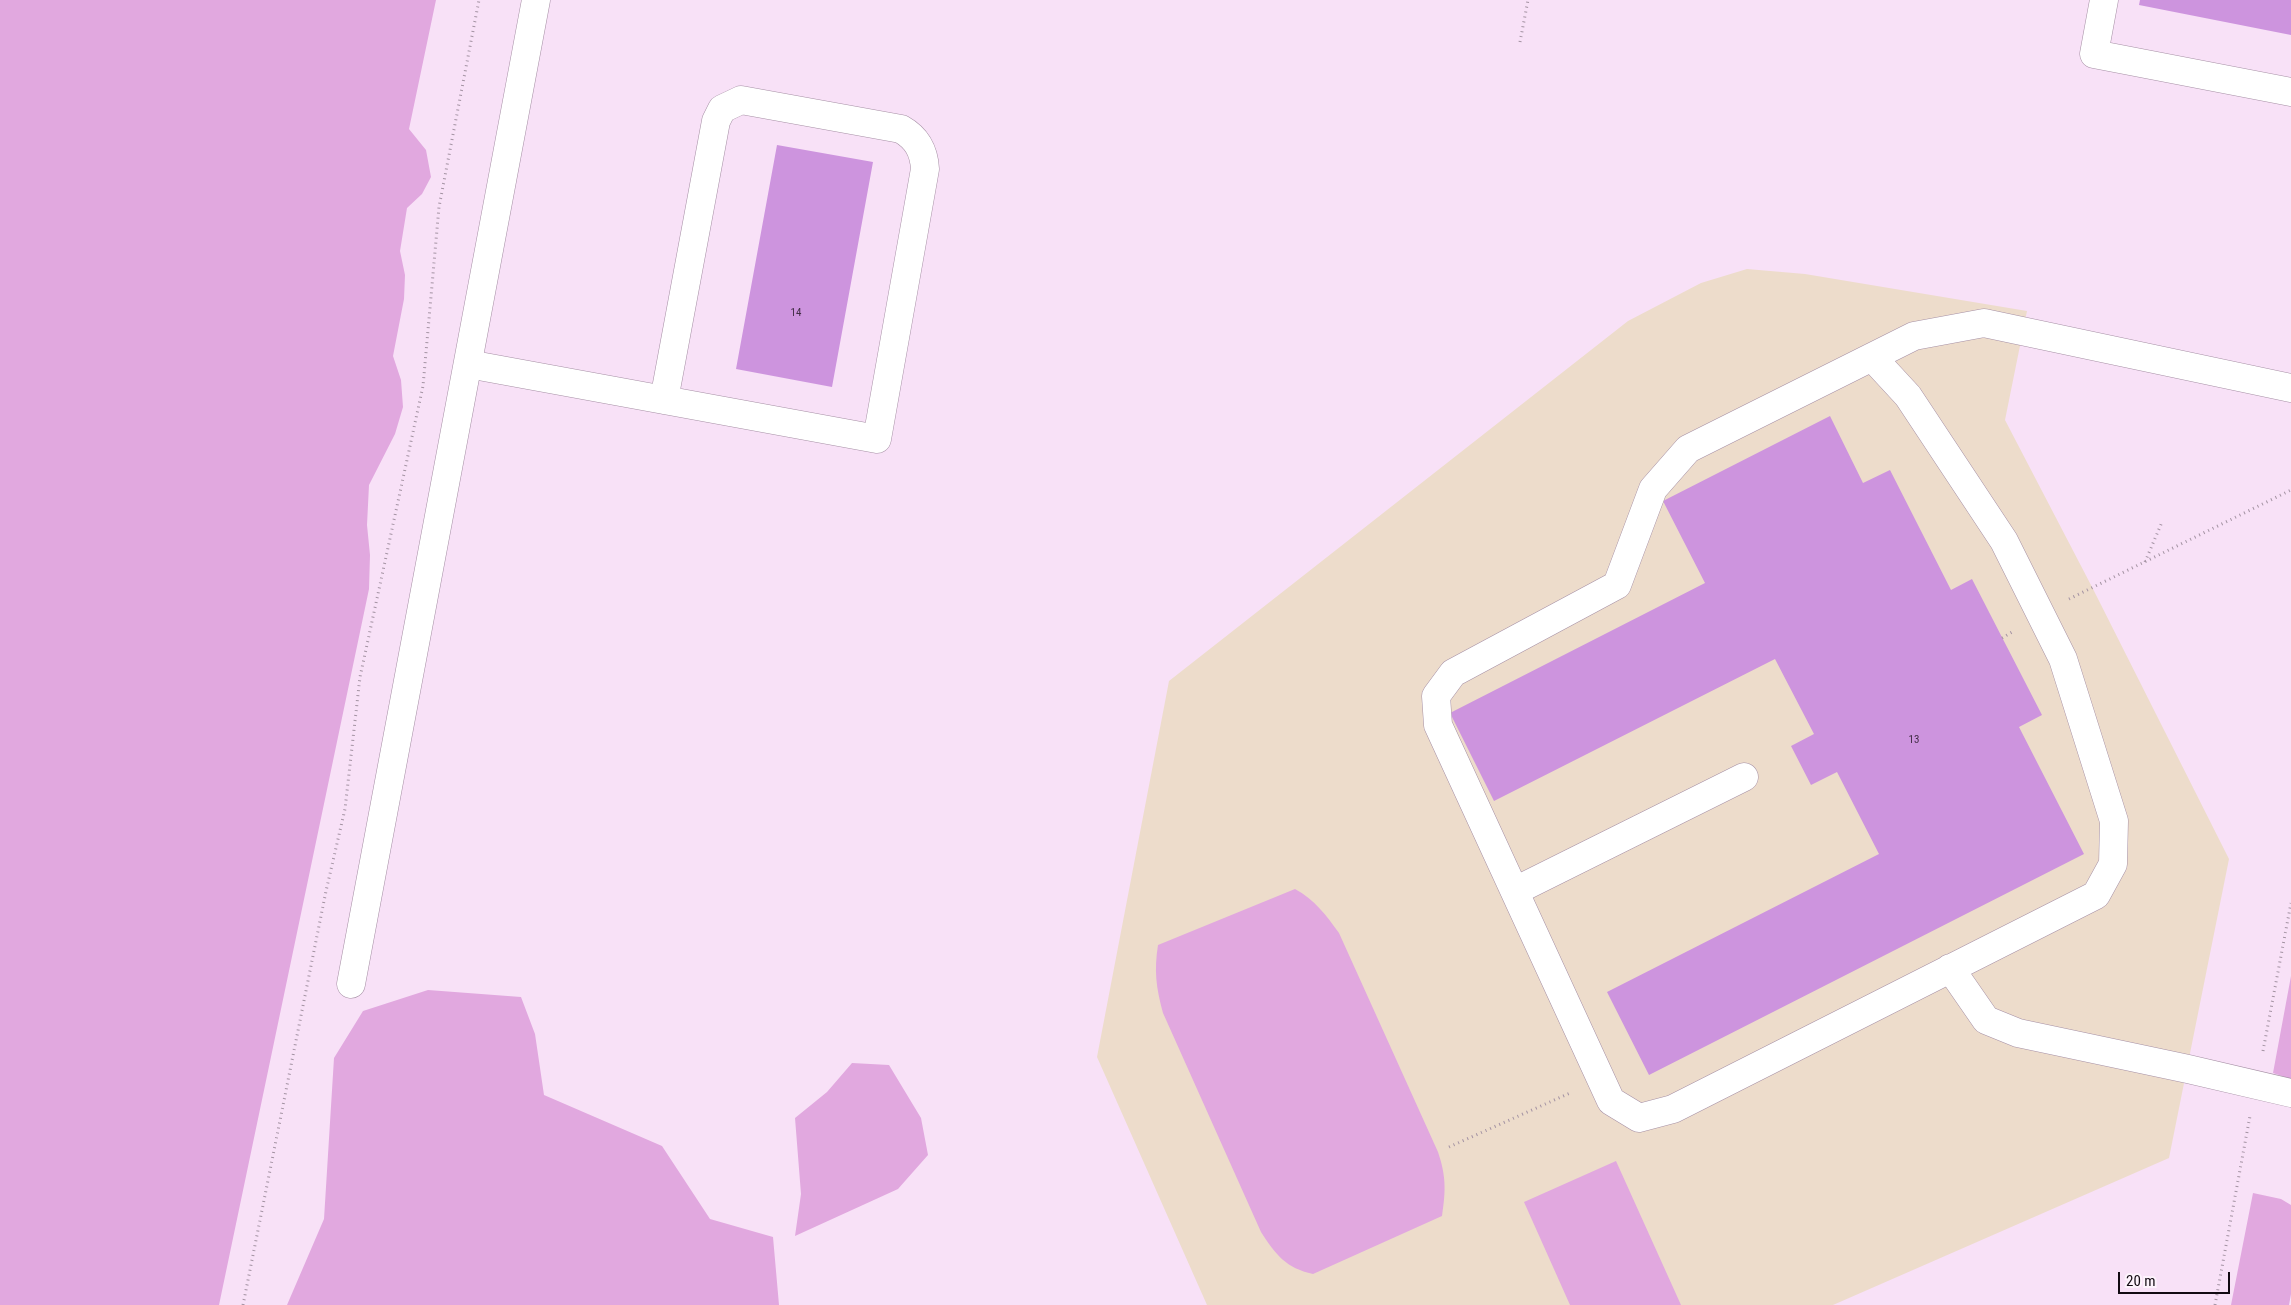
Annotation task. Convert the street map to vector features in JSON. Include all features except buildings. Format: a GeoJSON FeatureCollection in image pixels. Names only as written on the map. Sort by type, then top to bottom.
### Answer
{"type":"FeatureCollection","features":[{"type":"Feature","properties":{"kind":"street"},"geometry":{"type":"LineString","coordinates":[[352,984],[536,0]]}},
{"type":"Feature","properties":{"kind":"street"},"geometry":{"type":"LineString","coordinates":[[2104,0],[2094,54],[2291,92]]}},
{"type":"Feature","properties":{"kind":"street"},"geometry":{"type":"LineString","coordinates":[[468,364],[664,400],[877,439],[925,169],[923,154],[912,137],[901,129],[741,100],[728,105],[722,110],[716,121],[664,400]]}},
{"type":"Feature","properties":{"kind":"street"},"geometry":{"type":"LineString","coordinates":[[1872,357],[1908,396],[2004,541],[2063,659],[2114,821],[2113,864],[2096,895],[1673,1109],[1639,1118],[1611,1101],[1438,725],[1436,696],[1453,673],[1617,585],[1653,489],[1688,449],[1872,357],[1914,336],[1984,323],[2291,388]]}},
{"type":"Feature","properties":{"kind":"street"},"geometry":{"type":"LineString","coordinates":[[1515,891],[1744,777]]}},
{"type":"Feature","properties":{"kind":"street"},"geometry":{"type":"LineString","coordinates":[[1950,968],[1986,1020],[2018,1033],[2188,1068],[2291,1093]]}},
{"type":"Feature","properties":{"kind":"path"},"geometry":{"type":"LineString","coordinates":[[243,1305],[326,891],[345,809],[360,677],[423,386],[439,207],[479,0]]}},
{"type":"Feature","properties":{"kind":"path"},"geometry":{"type":"LineString","coordinates":[[1520,42],[1528,0]]}},
{"type":"Feature","properties":{"kind":"path"},"geometry":{"type":"LineString","coordinates":[[2002,638],[2040,613],[2291,490]]}},
{"type":"Feature","properties":{"kind":"path"},"geometry":{"type":"LineString","coordinates":[[2144,562],[2162,522]]}},
{"type":"Feature","properties":{"kind":"path"},"geometry":{"type":"LineString","coordinates":[[1450,1147],[1601,1080]]}},
{"type":"Feature","properties":{"kind":"shaded area"},"geometry":{"type":"Polygon","coordinates":[[[0,0],[436,0],[409,129],[426,150],[431,177],[422,194],[407,208],[400,251],[405,275],[404,299],[393,356],[401,380],[403,407],[395,434],[369,485],[367,525],[370,555],[369,589],[219,1305],[0,1305],[0,0]]]}},
{"type":"Feature","properties":{"kind":"shaded area"},"geometry":{"type":"Polygon","coordinates":[[[1747,269],[1805,274],[2027,311],[2005,420],[2092,587],[2229,859],[2169,1158],[1833,1305],[1207,1305],[1097,1057],[1169,681],[1628,321],[1701,283],[1747,269]]]}},
{"type":"Feature","properties":{"kind":"shaded area"},"geometry":{"type":"Polygon","coordinates":[[[1295,889],[1325,914],[1339,933],[1438,1152],[1443,1168],[1444,1183],[1442,1216],[1313,1274],[1296,1268],[1282,1259],[1261,1232],[1163,1013],[1157,987],[1156,971],[1158,945],[1295,889]]]}},
{"type":"Feature","properties":{"kind":"shaded area"},"geometry":{"type":"Polygon","coordinates":[[[2291,976],[2291,1079],[2273,1073],[2291,976]]]}},
{"type":"Feature","properties":{"kind":"shaded area"},"geometry":{"type":"Polygon","coordinates":[[[428,990],[521,997],[535,1034],[544,1095],[662,1146],[710,1219],[773,1237],[779,1305],[287,1305],[324,1219],[334,1058],[363,1011],[428,990]]]}},
{"type":"Feature","properties":{"kind":"shaded area"},"geometry":{"type":"Polygon","coordinates":[[[852,1063],[889,1065],[921,1118],[928,1155],[898,1189],[795,1236],[801,1194],[795,1118],[827,1092],[852,1063]]]}},
{"type":"Feature","properties":{"kind":"shaded area"},"geometry":{"type":"Polygon","coordinates":[[[1616,1161],[1681,1305],[1570,1305],[1524,1202],[1616,1161]]]}},
{"type":"Feature","properties":{"kind":"shaded area"},"geometry":{"type":"Polygon","coordinates":[[[2253,1193],[2281,1199],[2291,1205],[2291,1294],[2289,1305],[2231,1305],[2253,1193]]]}}]}
